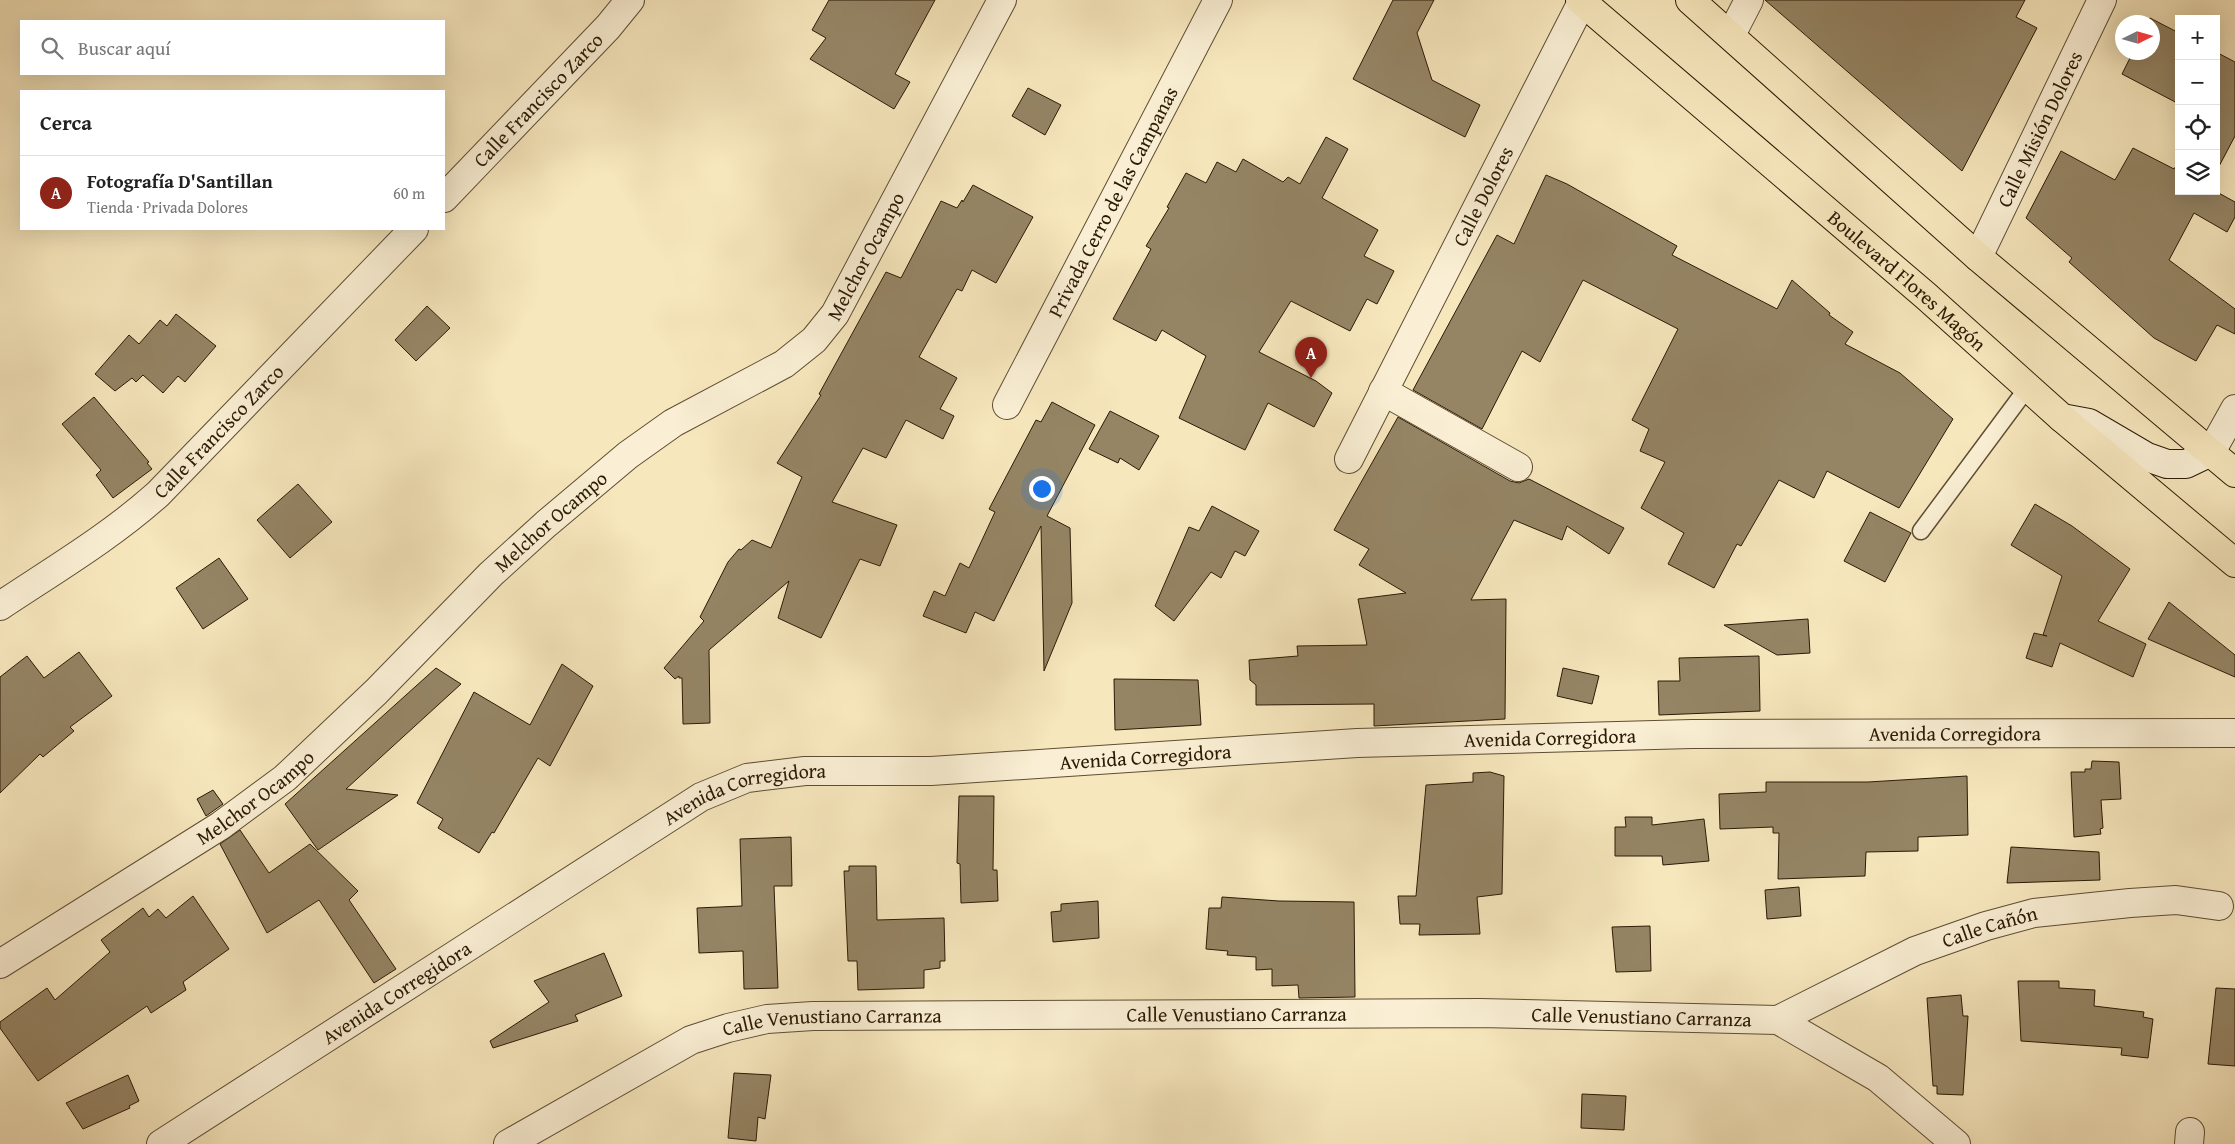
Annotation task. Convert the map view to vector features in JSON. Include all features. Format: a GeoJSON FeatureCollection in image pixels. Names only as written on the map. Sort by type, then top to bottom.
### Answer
{"type":"FeatureCollection","features":[{"type":"Feature","properties":{"kind":"main road"},"geometry":{"type":"LineString","coordinates":[[1690,0],[1978,257],[2235,473]]}},
{"type":"Feature","properties":{"kind":"main road","name":"Boulevard Flores Magón"},"geometry":{"type":"LineString","coordinates":[[1581,1],[1926,296],[2062,418],[2235,563]]}},
{"type":"Feature","properties":{"kind":"street","name":"Calle Francisco Zarco"},"geometry":{"type":"LineString","coordinates":[[445,197],[608,27],[630,0]]}},
{"type":"Feature","properties":{"kind":"street","name":"Melchor Ocampo"},"geometry":{"type":"LineString","coordinates":[[0,964],[220,826],[285,778],[376,692],[498,568],[546,524],[628,455],[673,423],[784,364],[814,340],[835,314],[1002,0]]}},
{"type":"Feature","properties":{"kind":"street","name":"Privada Cerro de las Campanas"},"geometry":{"type":"LineString","coordinates":[[1007,405],[1218,0]]}},
{"type":"Feature","properties":{"kind":"street"},"geometry":{"type":"LineString","coordinates":[[1731,35],[1749,0]]}},
{"type":"Feature","properties":{"kind":"street","name":"Calle Misión Dolores"},"geometry":{"type":"LineString","coordinates":[[1978,257],[2102,0]]}},
{"type":"Feature","properties":{"kind":"street","name":"Calle Dolores"},"geometry":{"type":"LineString","coordinates":[[1349,459],[1581,1]]}},
{"type":"Feature","properties":{"kind":"street","name":"Calle Francisco Zarco"},"geometry":{"type":"LineString","coordinates":[[0,606],[132,518],[158,494],[413,230]]}},
{"type":"Feature","properties":{"kind":"street"},"geometry":{"type":"LineString","coordinates":[[1383,391],[1518,467]]}},
{"type":"Feature","properties":{"kind":"street"},"geometry":{"type":"LineString","coordinates":[[2062,418],[2089,423],[2146,457],[2167,464],[2186,464],[2211,452],[2235,409]]}},
{"type":"Feature","properties":{"kind":"street","name":"Avenida Corregidora"},"geometry":{"type":"LineString","coordinates":[[161,1144],[701,797],[747,778],[804,771],[930,771],[1357,743],[1692,734],[2235,733]]}},
{"type":"Feature","properties":{"kind":"street","name":"Calle Cañón"},"geometry":{"type":"LineString","coordinates":[[1778,1020],[1915,951],[1986,926],[2034,913],[2130,902],[2176,900],[2219,906]]}},
{"type":"Feature","properties":{"kind":"street","name":"Calle Venustiano Carranza"},"geometry":{"type":"LineString","coordinates":[[508,1144],[691,1040],[728,1028],[768,1019],[823,1016],[1480,1012],[1778,1020],[1878,1078],[1956,1144]]}},
{"type":"Feature","properties":{"kind":"lane"},"geometry":{"type":"LineString","coordinates":[[1921,531],[2028,387]]}},
{"type":"Feature","properties":{"kind":"building"},"geometry":{"type":"Polygon","coordinates":[[[829,0],[935,0],[895,74],[910,82],[894,109],[810,59],[826,38],[812,30],[829,0]]]}},
{"type":"Feature","properties":{"kind":"building"},"geometry":{"type":"Polygon","coordinates":[[[1393,0],[1434,0],[1417,33],[1432,80],[1480,105],[1465,137],[1353,79],[1393,0]]]}},
{"type":"Feature","properties":{"kind":"building"},"geometry":{"type":"Polygon","coordinates":[[[1765,0],[2025,0],[2016,17],[2037,28],[1962,171],[1765,0]]]}},
{"type":"Feature","properties":{"kind":"building"},"geometry":{"type":"Polygon","coordinates":[[[2160,23],[2175,31],[2175,102],[2122,74],[2129,60],[2160,60],[2160,23]]]}},
{"type":"Feature","properties":{"kind":"building"},"geometry":{"type":"Polygon","coordinates":[[[2220,54],[2235,62],[2235,136],[2220,164],[2220,54]]]}},
{"type":"Feature","properties":{"kind":"building"},"geometry":{"type":"Polygon","coordinates":[[[1028,88],[1061,105],[1045,135],[1012,116],[1028,88]]]}},
{"type":"Feature","properties":{"kind":"building"},"geometry":{"type":"Polygon","coordinates":[[[1326,137],[1348,149],[1322,198],[1378,230],[1364,256],[1394,271],[1377,304],[1367,299],[1350,331],[1291,301],[1259,352],[1316,381],[1332,393],[1314,427],[1268,403],[1245,450],[1179,418],[1206,356],[1162,330],[1156,341],[1113,319],[1151,249],[1146,246],[1169,208],[1167,207],[1186,173],[1206,183],[1217,162],[1236,172],[1243,159],[1283,182],[1288,177],[1300,184],[1326,137]]]}},
{"type":"Feature","properties":{"kind":"building"},"geometry":{"type":"Polygon","coordinates":[[[2133,148],[2174,169],[2175,167],[2175,195],[2220,194],[2235,202],[2235,217],[2227,232],[2194,213],[2169,260],[2235,309],[2235,334],[2217,325],[2196,361],[2154,338],[2069,262],[2072,258],[2026,218],[2061,151],[2115,180],[2133,148]]]}},
{"type":"Feature","properties":{"kind":"building"},"geometry":{"type":"Polygon","coordinates":[[[1546,175],[1567,184],[1677,246],[1672,255],[1777,309],[1792,280],[1830,313],[1829,315],[1853,332],[1845,344],[1900,373],[1953,419],[1899,508],[1827,471],[1814,498],[1779,480],[1741,546],[1737,544],[1714,588],[1668,564],[1684,533],[1641,508],[1665,462],[1640,451],[1649,429],[1632,420],[1678,329],[1583,280],[1540,362],[1522,351],[1482,429],[1413,390],[1497,235],[1514,244],[1546,175]]]}},
{"type":"Feature","properties":{"kind":"building"},"geometry":{"type":"Polygon","coordinates":[[[973,185],[1033,217],[996,283],[972,270],[962,291],[957,289],[919,357],[957,378],[940,409],[954,416],[943,439],[906,420],[886,458],[863,448],[832,502],[897,525],[880,566],[860,559],[821,638],[778,618],[789,581],[709,650],[710,723],[683,724],[682,678],[679,678],[679,676],[675,679],[664,668],[704,621],[700,617],[728,562],[739,549],[741,550],[752,540],[771,548],[802,477],[777,463],[821,395],[819,394],[886,272],[901,278],[941,201],[957,208],[973,185]]]}},
{"type":"Feature","properties":{"kind":"building"},"geometry":{"type":"Polygon","coordinates":[[[427,306],[450,328],[416,361],[395,340],[427,306]]]}},
{"type":"Feature","properties":{"kind":"building"},"geometry":{"type":"Polygon","coordinates":[[[176,314],[216,346],[185,382],[178,376],[163,393],[143,375],[136,382],[132,378],[115,391],[95,374],[129,335],[139,344],[160,320],[167,326],[176,314]]]}},
{"type":"Feature","properties":{"kind":"building"},"geometry":{"type":"Polygon","coordinates":[[[94,397],[149,462],[147,463],[152,469],[113,498],[96,475],[101,470],[62,424],[94,397]]]}},
{"type":"Feature","properties":{"kind":"building"},"geometry":{"type":"Polygon","coordinates":[[[1052,402],[1095,425],[1047,516],[1070,528],[1072,603],[1044,671],[1041,526],[994,621],[975,612],[966,633],[923,616],[934,591],[945,596],[960,563],[969,568],[995,512],[989,509],[1036,420],[1041,422],[1052,402]]]}},
{"type":"Feature","properties":{"kind":"building"},"geometry":{"type":"Polygon","coordinates":[[[1110,411],[1159,436],[1139,470],[1120,458],[1118,463],[1089,449],[1110,411]]]}},
{"type":"Feature","properties":{"kind":"building"},"geometry":{"type":"Polygon","coordinates":[[[1398,417],[1510,481],[1519,483],[1529,479],[1624,528],[1609,554],[1567,526],[1562,540],[1514,520],[1471,600],[1506,599],[1505,719],[1374,726],[1374,704],[1256,705],[1256,685],[1250,680],[1249,660],[1298,656],[1297,646],[1367,645],[1358,599],[1406,593],[1359,565],[1369,549],[1334,530],[1398,417]]]}},
{"type":"Feature","properties":{"kind":"building"},"geometry":{"type":"Polygon","coordinates":[[[298,484],[332,522],[290,558],[257,520],[298,484]]]}},
{"type":"Feature","properties":{"kind":"building"},"geometry":{"type":"Polygon","coordinates":[[[2035,504],[2072,526],[2130,569],[2098,621],[2146,644],[2133,677],[2060,643],[2052,667],[2026,658],[2034,633],[2047,636],[2043,635],[2062,576],[2011,545],[2035,504]]]}},
{"type":"Feature","properties":{"kind":"building"},"geometry":{"type":"Polygon","coordinates":[[[1212,506],[1259,531],[1245,556],[1235,551],[1221,578],[1211,572],[1174,621],[1155,606],[1189,527],[1199,531],[1212,506]]]}},
{"type":"Feature","properties":{"kind":"building"},"geometry":{"type":"Polygon","coordinates":[[[1870,512],[1911,533],[1885,582],[1844,561],[1870,512]]]}},
{"type":"Feature","properties":{"kind":"building"},"geometry":{"type":"Polygon","coordinates":[[[219,558],[248,599],[203,629],[176,588],[219,558]]]}},
{"type":"Feature","properties":{"kind":"building"},"geometry":{"type":"Polygon","coordinates":[[[2169,602],[2235,655],[2235,677],[2148,639],[2169,602]]]}},
{"type":"Feature","properties":{"kind":"building"},"geometry":{"type":"Polygon","coordinates":[[[1808,619],[1810,653],[1777,655],[1724,625],[1808,619]]]}},
{"type":"Feature","properties":{"kind":"building"},"geometry":{"type":"Polygon","coordinates":[[[79,652],[112,696],[70,727],[74,731],[43,757],[40,754],[0,793],[0,677],[27,656],[44,678],[79,652]]]}},
{"type":"Feature","properties":{"kind":"building"},"geometry":{"type":"Polygon","coordinates":[[[1759,656],[1760,711],[1659,715],[1658,681],[1680,681],[1679,658],[1759,656]]]}},
{"type":"Feature","properties":{"kind":"building"},"geometry":{"type":"Polygon","coordinates":[[[562,664],[593,686],[550,766],[538,758],[494,833],[492,832],[479,853],[438,828],[443,819],[417,803],[474,692],[530,725],[562,664]]]}},
{"type":"Feature","properties":{"kind":"building"},"geometry":{"type":"Polygon","coordinates":[[[436,668],[461,684],[346,789],[398,795],[318,850],[285,804],[436,668]]]}},
{"type":"Feature","properties":{"kind":"building"},"geometry":{"type":"Polygon","coordinates":[[[1563,668],[1599,676],[1592,704],[1557,696],[1563,668]]]}},
{"type":"Feature","properties":{"kind":"building"},"geometry":{"type":"Polygon","coordinates":[[[1114,679],[1198,680],[1201,725],[1115,730],[1114,679]]]}},
{"type":"Feature","properties":{"kind":"building"},"geometry":{"type":"Polygon","coordinates":[[[2092,761],[2119,762],[2121,799],[2101,800],[2103,828],[2100,829],[2101,834],[2074,837],[2071,772],[2085,772],[2085,769],[2091,769],[2092,761]]]}},
{"type":"Feature","properties":{"kind":"building"},"geometry":{"type":"Polygon","coordinates":[[[1490,772],[1504,776],[1502,894],[1477,897],[1480,934],[1419,935],[1420,924],[1400,924],[1398,896],[1416,896],[1426,785],[1473,782],[1473,773],[1490,772]]]}},
{"type":"Feature","properties":{"kind":"building"},"geometry":{"type":"Polygon","coordinates":[[[1967,776],[1968,835],[1918,837],[1918,851],[1866,852],[1865,876],[1778,879],[1779,833],[1773,833],[1773,827],[1720,829],[1719,794],[1766,792],[1766,782],[1868,782],[1967,776]]]}},
{"type":"Feature","properties":{"kind":"building"},"geometry":{"type":"Polygon","coordinates":[[[213,790],[223,804],[206,816],[197,799],[213,790]]]}},
{"type":"Feature","properties":{"kind":"building"},"geometry":{"type":"Polygon","coordinates":[[[959,796],[994,796],[993,870],[997,870],[998,901],[961,903],[960,864],[957,863],[959,796]]]}},
{"type":"Feature","properties":{"kind":"building"},"geometry":{"type":"Polygon","coordinates":[[[1625,817],[1652,817],[1652,825],[1704,819],[1709,861],[1663,865],[1662,856],[1615,856],[1615,827],[1626,827],[1625,817]]]}},
{"type":"Feature","properties":{"kind":"building"},"geometry":{"type":"Polygon","coordinates":[[[240,830],[269,873],[310,844],[358,891],[349,900],[396,969],[374,983],[319,900],[267,933],[220,844],[240,830]]]}},
{"type":"Feature","properties":{"kind":"building"},"geometry":{"type":"Polygon","coordinates":[[[791,837],[792,886],[774,886],[778,988],[744,989],[743,951],[699,953],[697,908],[742,906],[740,839],[791,837]]]}},
{"type":"Feature","properties":{"kind":"building"},"geometry":{"type":"Polygon","coordinates":[[[2011,847],[2099,852],[2100,880],[2007,883],[2011,847]]]}},
{"type":"Feature","properties":{"kind":"building"},"geometry":{"type":"Polygon","coordinates":[[[849,866],[876,866],[877,920],[944,918],[945,961],[940,961],[940,968],[924,970],[924,988],[858,990],[857,961],[848,961],[844,871],[849,871],[849,866]]]}},
{"type":"Feature","properties":{"kind":"building"},"geometry":{"type":"Polygon","coordinates":[[[1799,887],[1801,916],[1767,919],[1765,890],[1799,887]]]}},
{"type":"Feature","properties":{"kind":"building"},"geometry":{"type":"Polygon","coordinates":[[[193,896],[229,949],[183,982],[186,990],[151,1013],[147,1006],[38,1081],[0,1028],[0,1022],[47,988],[55,1000],[110,952],[101,940],[143,908],[149,917],[158,909],[166,918],[193,896]]]}},
{"type":"Feature","properties":{"kind":"building"},"geometry":{"type":"Polygon","coordinates":[[[1222,897],[1279,901],[1354,902],[1355,997],[1299,998],[1298,985],[1272,986],[1272,969],[1256,970],[1256,957],[1227,955],[1228,951],[1206,949],[1209,908],[1221,908],[1222,897]]]}},
{"type":"Feature","properties":{"kind":"building"},"geometry":{"type":"Polygon","coordinates":[[[1098,901],[1099,938],[1053,942],[1051,912],[1061,911],[1061,904],[1098,901]]]}},
{"type":"Feature","properties":{"kind":"building"},"geometry":{"type":"Polygon","coordinates":[[[1650,926],[1651,971],[1616,972],[1612,927],[1650,926]]]}},
{"type":"Feature","properties":{"kind":"building"},"geometry":{"type":"Polygon","coordinates":[[[604,953],[622,996],[575,1015],[578,1021],[493,1048],[490,1041],[549,1002],[534,981],[604,953]]]}},
{"type":"Feature","properties":{"kind":"building"},"geometry":{"type":"Polygon","coordinates":[[[2018,981],[2059,981],[2059,988],[2095,990],[2094,1006],[2144,1012],[2143,1017],[2153,1019],[2148,1058],[2121,1055],[2122,1048],[2021,1041],[2018,981]]]}},
{"type":"Feature","properties":{"kind":"building"},"geometry":{"type":"Polygon","coordinates":[[[2216,988],[2235,989],[2235,1066],[2208,1064],[2216,988]]]}},
{"type":"Feature","properties":{"kind":"building"},"geometry":{"type":"Polygon","coordinates":[[[1961,995],[1963,1016],[1968,1016],[1963,1095],[1937,1094],[1937,1086],[1933,1086],[1927,998],[1961,995]]]}},
{"type":"Feature","properties":{"kind":"building"},"geometry":{"type":"Polygon","coordinates":[[[734,1073],[771,1075],[765,1119],[758,1117],[756,1141],[728,1138],[734,1073]]]}},
{"type":"Feature","properties":{"kind":"building"},"geometry":{"type":"Polygon","coordinates":[[[128,1075],[139,1101],[129,1106],[130,1108],[83,1129],[66,1103],[128,1075]]]}},
{"type":"Feature","properties":{"kind":"building"},"geometry":{"type":"Polygon","coordinates":[[[1582,1094],[1626,1096],[1624,1130],[1581,1128],[1582,1094]]]}},
{"type":"Feature","properties":{"kind":"place","name":"Fotografía D'Santillan"},"geometry":{"type":"Point","coordinates":[1311,378]}}]}
